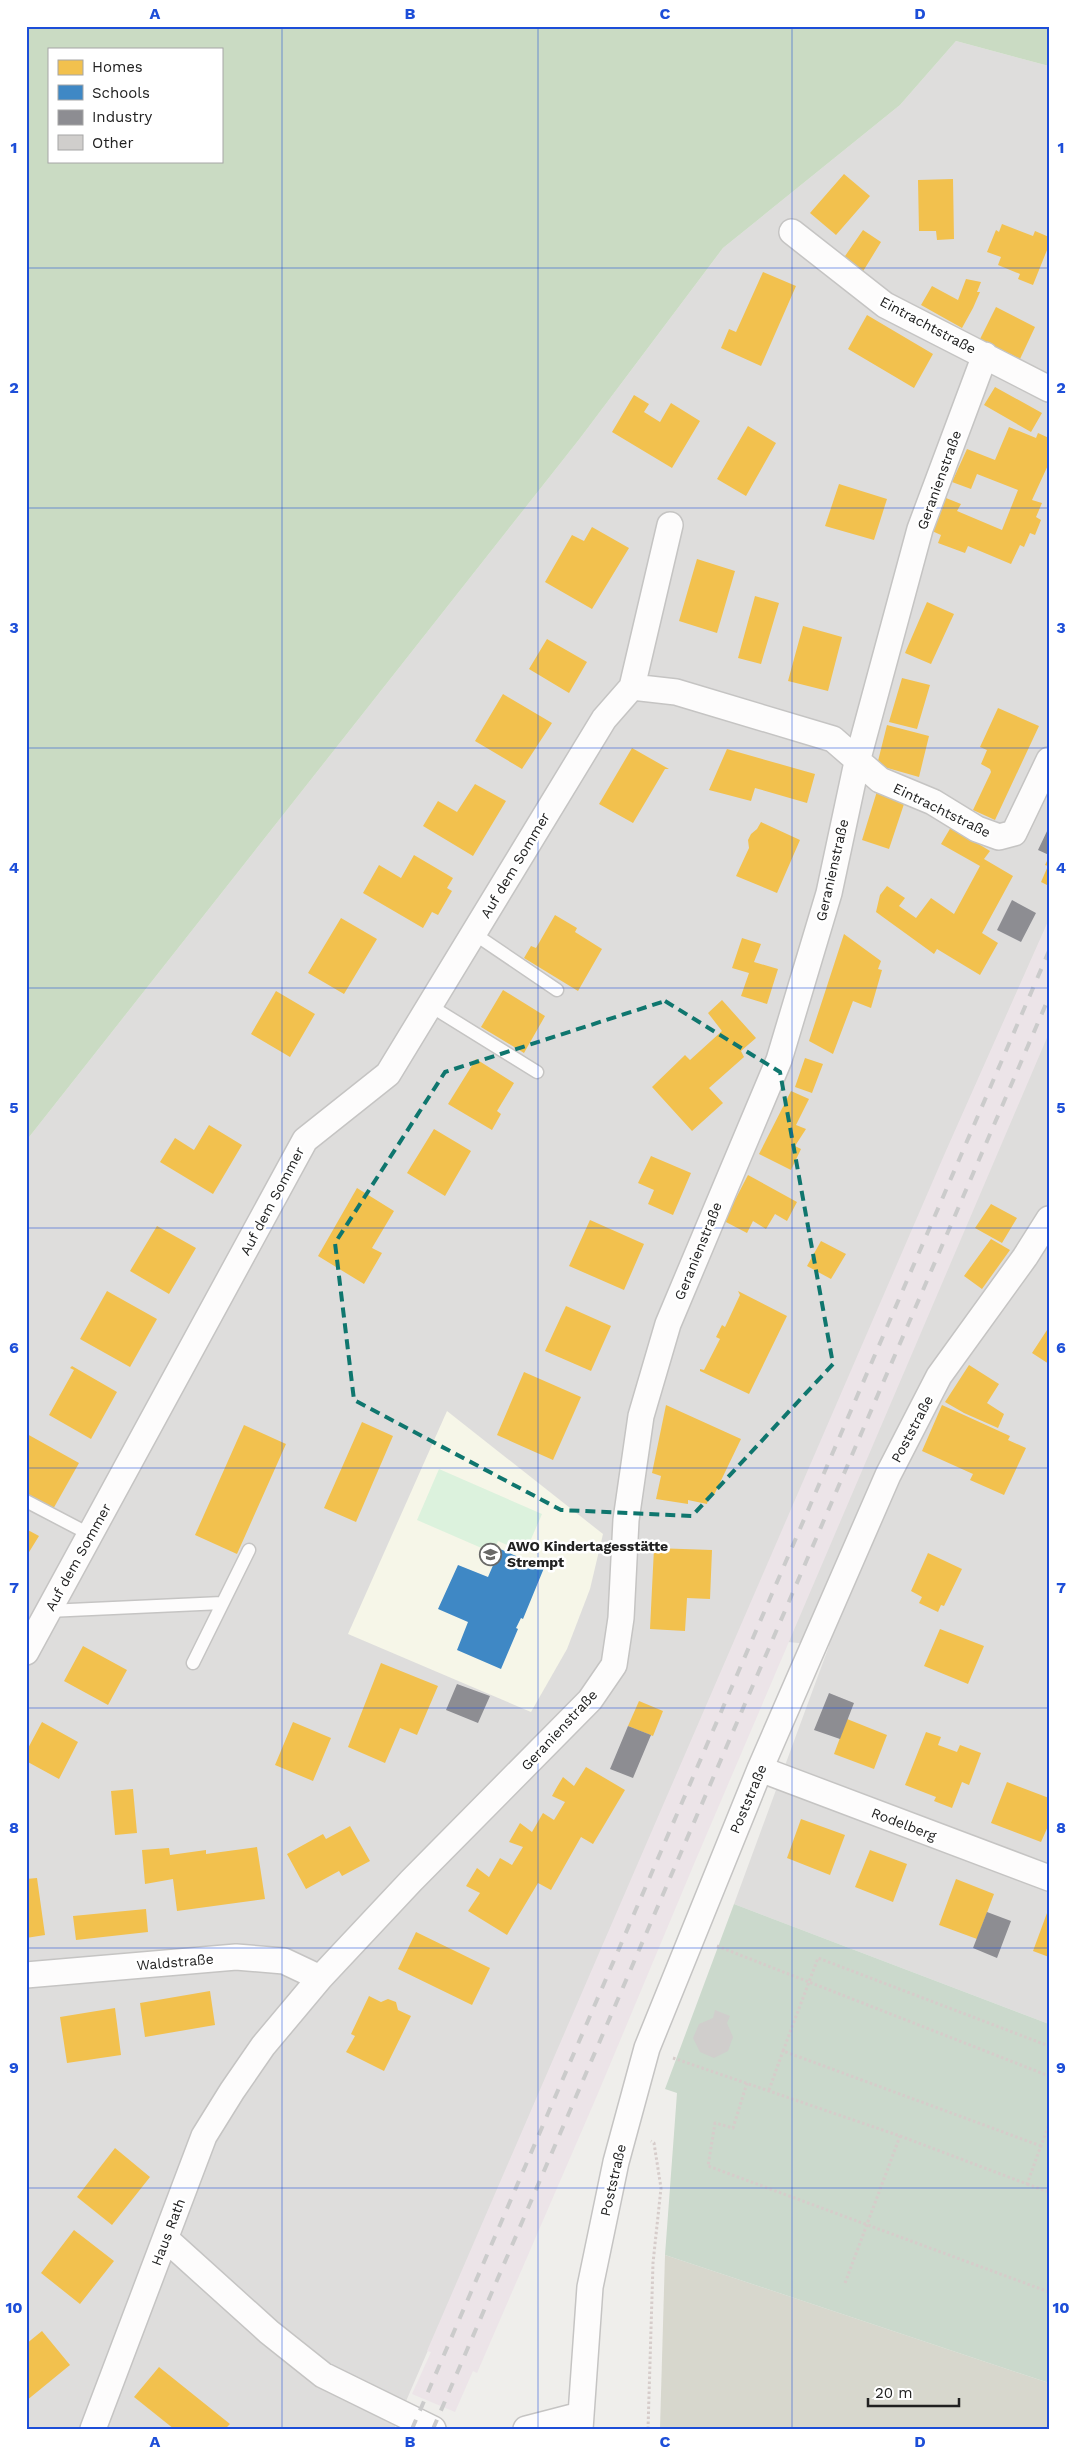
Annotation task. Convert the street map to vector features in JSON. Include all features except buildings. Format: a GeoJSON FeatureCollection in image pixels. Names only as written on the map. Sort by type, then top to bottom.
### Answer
{"type":"FeatureCollection","features":[{"type":"Feature","properties":{"kind":"street","name":"Eintrachtstraße"},"geometry":{"type":"LineString","coordinates":[[792,232],[885,305],[1049,389]]}},
{"type":"Feature","properties":{"kind":"street","name":"Geranienstraße"},"geometry":{"type":"LineString","coordinates":[[263,2046],[320,1978],[411,1881],[590,1700],[614,1665],[621,1618],[626,1520],[641,1416],[668,1324],[710,1220],[779,1060],[829,894],[857,762],[920,529],[985,355]]}},
{"type":"Feature","properties":{"kind":"street","name":"Auf dem Sommer"},"geometry":{"type":"LineString","coordinates":[[26,1652],[305,1140],[388,1074],[604,719],[632,687],[670,526]]}},
{"type":"Feature","properties":{"kind":"street"},"geometry":{"type":"LineString","coordinates":[[632,687],[676,692],[833,739],[857,762]]}},
{"type":"Feature","properties":{"kind":"street","name":"Eintrachtstraße"},"geometry":{"type":"LineString","coordinates":[[857,762],[880,780],[933,802],[977,829],[999,837],[1014,833],[1049,760]]}},
{"type":"Feature","properties":{"kind":"street","name":"Poststraße"},"geometry":{"type":"LineString","coordinates":[[580,2422],[590,2287],[616,2162],[647,2048],[760,1769],[888,1475],[935,1384],[1025,1257],[1049,1219]]}},
{"type":"Feature","properties":{"kind":"street","name":"Rodelberg"},"geometry":{"type":"LineString","coordinates":[[760,1769],[1049,1878]]}},
{"type":"Feature","properties":{"kind":"street","name":"Waldstraße"},"geometry":{"type":"LineString","coordinates":[[26,1975],[236,1956],[284,1961],[320,1978]]}},
{"type":"Feature","properties":{"kind":"street","name":"Haus Rath"},"geometry":{"type":"LineString","coordinates":[[93,2429],[204,2136],[232,2090],[263,2046]]}},
{"type":"Feature","properties":{"kind":"street"},"geometry":{"type":"LineString","coordinates":[[166,2239],[269,2332],[323,2375],[433,2429]]}},
{"type":"Feature","properties":{"kind":"street"},"geometry":{"type":"LineString","coordinates":[[526,2429],[580,2422]]}},
{"type":"Feature","properties":{"kind":"lane"},"geometry":{"type":"LineString","coordinates":[[473,933],[557,990]]}},
{"type":"Feature","properties":{"kind":"lane"},"geometry":{"type":"LineString","coordinates":[[429,1005],[537,1072]]}},
{"type":"Feature","properties":{"kind":"lane"},"geometry":{"type":"LineString","coordinates":[[26,1501],[90,1535]]}},
{"type":"Feature","properties":{"kind":"lane"},"geometry":{"type":"LineString","coordinates":[[193,1663],[249,1550]]}},
{"type":"Feature","properties":{"kind":"lane"},"geometry":{"type":"LineString","coordinates":[[48,1611],[222,1603]]}},
{"type":"Feature","properties":{"kind":"path"},"geometry":{"type":"LineString","coordinates":[[692,1935],[1049,2076]]}},
{"type":"Feature","properties":{"kind":"path"},"geometry":{"type":"LineString","coordinates":[[769,2090],[818,1958],[1049,2046]]}},
{"type":"Feature","properties":{"kind":"path"},"geometry":{"type":"LineString","coordinates":[[647,2048],[900,2136],[1049,2192]]}},
{"type":"Feature","properties":{"kind":"path"},"geometry":{"type":"LineString","coordinates":[[783,2051],[1041,2146]]}},
{"type":"Feature","properties":{"kind":"path"},"geometry":{"type":"LineString","coordinates":[[747,2083],[733,2128],[715,2123],[708,2166],[866,2226],[1049,2292]]}},
{"type":"Feature","properties":{"kind":"path"},"geometry":{"type":"LineString","coordinates":[[628,2117],[654,2143],[661,2188],[653,2263],[648,2429]]}},
{"type":"Feature","properties":{"kind":"path"},"geometry":{"type":"LineString","coordinates":[[1027,2184],[1049,2124]]}},
{"type":"Feature","properties":{"kind":"path"},"geometry":{"type":"LineString","coordinates":[[845,2283],[900,2136]]}},
{"type":"Feature","properties":{"kind":"highlighted area"},"geometry":{"type":"Polygon","coordinates":[[[665,1001],[780,1072],[833,1364],[692,1516],[561,1510],[354,1400],[335,1243],[445,1072],[665,1001]]]}},
{"type":"Feature","properties":{"kind":"shaded area"},"geometry":{"type":"Polygon","coordinates":[[[956,41],[1049,66],[1049,2024],[734,1904],[829,1646],[788,1642],[742,1624],[394,2429],[26,2429],[26,1141],[581,437],[723,248],[900,105],[956,41]]]}},
{"type":"Feature","properties":{"kind":"shaded area"},"geometry":{"type":"Polygon","coordinates":[[[1049,919],[1049,1033],[596,2098],[477,2373],[473,2371],[455,2412],[412,2394],[431,2352],[427,2351],[945,1153],[1049,919]]]}},
{"type":"Feature","properties":{"kind":"shaded area","name":"AWO Kindertagesstätte Strempt"},"geometry":{"type":"Polygon","coordinates":[[[447,1411],[603,1534],[590,1589],[567,1649],[531,1712],[348,1634],[447,1411]]]}},
{"type":"Feature","properties":{"kind":"shaded area"},"geometry":{"type":"Polygon","coordinates":[[[665,2255],[1049,2383],[1049,2429],[660,2429],[665,2255]]]}},
{"type":"Feature","properties":{"kind":"green space"},"geometry":{"type":"Polygon","coordinates":[[[26,26],[1049,26],[1049,66],[956,41],[900,105],[723,248],[581,437],[26,1141],[26,26]]]}},
{"type":"Feature","properties":{"kind":"green space"},"geometry":{"type":"Polygon","coordinates":[[[439,1469],[542,1514],[525,1553],[498,1541],[493,1553],[417,1520],[439,1469]]]}},
{"type":"Feature","properties":{"kind":"green space"},"geometry":{"type":"Polygon","coordinates":[[[734,1904],[1049,2024],[1049,2383],[665,2255],[677,2093],[665,2089],[734,1904]]]}},
{"type":"Feature","properties":{"kind":"railway"},"geometry":{"type":"LineString","coordinates":[[412,2429],[1049,951]]}},
{"type":"Feature","properties":{"kind":"railway"},"geometry":{"type":"LineString","coordinates":[[433,2429],[1049,997]]}},
{"type":"Feature","properties":{"kind":"place","name":"AWO Kindertagesstätte Strempt"},"geometry":{"type":"Point","coordinates":[491,1554]}}]}
